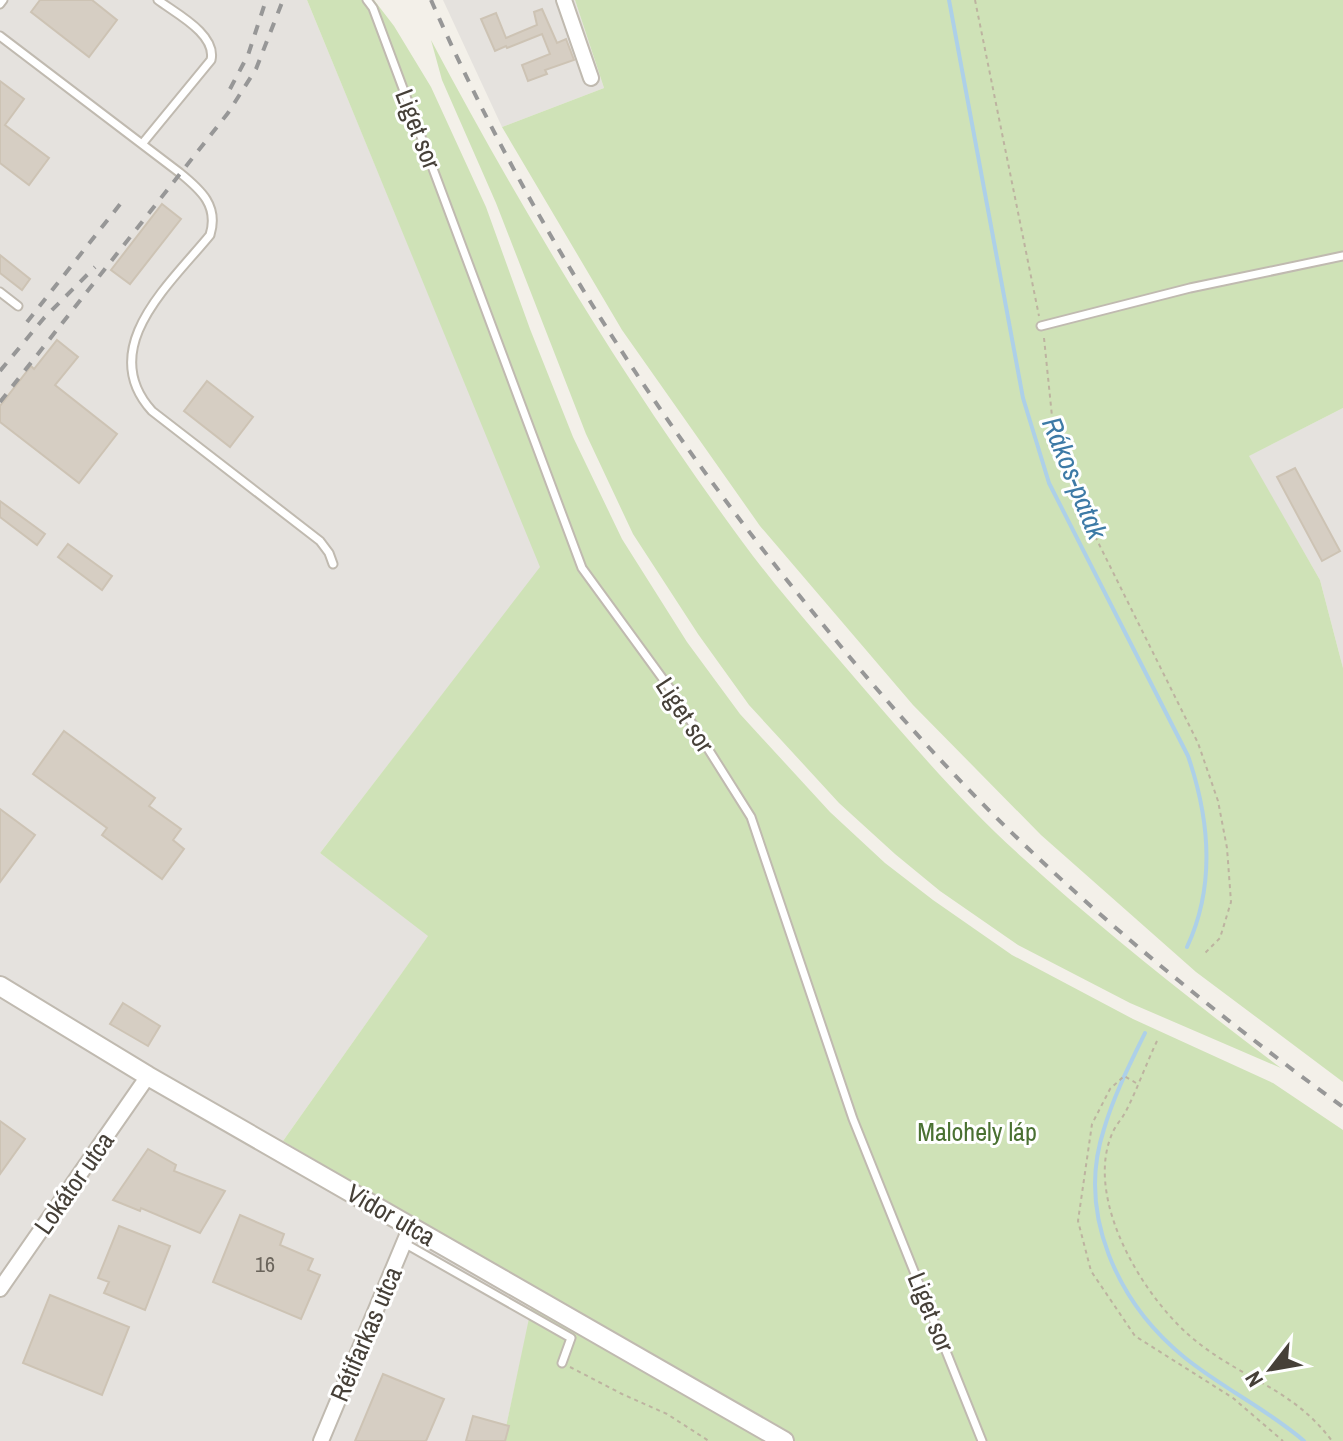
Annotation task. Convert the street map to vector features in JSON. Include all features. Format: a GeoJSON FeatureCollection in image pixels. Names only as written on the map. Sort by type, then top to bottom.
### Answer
{"type":"FeatureCollection","features":[{"type":"Feature","properties":{"kind":"street"},"geometry":{"type":"LineString","coordinates":[[564,0],[591,78]]}},
{"type":"Feature","properties":{"kind":"street","name":"Vidor utca"},"geometry":{"type":"LineString","coordinates":[[0,986],[407,1234],[784,1441]]}},
{"type":"Feature","properties":{"kind":"street","name":"Lokátor utca"},"geometry":{"type":"LineString","coordinates":[[0,1289],[148,1076]]}},
{"type":"Feature","properties":{"kind":"street","name":"Rétifarkas utca"},"geometry":{"type":"LineString","coordinates":[[321,1441],[407,1234]]}},
{"type":"Feature","properties":{"kind":"lane"},"geometry":{"type":"LineString","coordinates":[[142,144],[211,60],[212,54],[207,40],[158,0]]}},
{"type":"Feature","properties":{"kind":"lane","name":"Liget sor"},"geometry":{"type":"LineString","coordinates":[[367,0],[373,8],[582,568],[671,690],[751,817],[853,1119],[982,1441]]}},
{"type":"Feature","properties":{"kind":"lane"},"geometry":{"type":"LineString","coordinates":[[0,36],[200,189],[207,198],[213,218],[210,235],[142,321],[133,344],[130,371],[133,383],[152,411],[320,541],[333,564]]}},
{"type":"Feature","properties":{"kind":"lane"},"geometry":{"type":"LineString","coordinates":[[1041,326],[1190,288],[1343,256]]}},
{"type":"Feature","properties":{"kind":"lane"},"geometry":{"type":"LineString","coordinates":[[0,292],[18,306]]}},
{"type":"Feature","properties":{"kind":"lane"},"geometry":{"type":"LineString","coordinates":[[407,1234],[571,1338],[562,1363]]}},
{"type":"Feature","properties":{"kind":"path"},"geometry":{"type":"LineString","coordinates":[[975,0],[1047,354],[1049,409],[1058,452],[1073,478],[1081,508],[1198,743],[1218,801],[1227,848],[1231,902],[1220,938],[1204,954]]}},
{"type":"Feature","properties":{"kind":"path"},"geometry":{"type":"LineString","coordinates":[[1157,1041],[1126,1111],[1111,1135],[1103,1177],[1116,1230],[1136,1271],[1154,1297],[1199,1344],[1291,1399],[1308,1412],[1332,1441]]}},
{"type":"Feature","properties":{"kind":"path"},"geometry":{"type":"LineString","coordinates":[[1137,1083],[1124,1076],[1110,1089],[1092,1124],[1078,1221],[1091,1271],[1135,1336],[1233,1398],[1283,1441]]}},
{"type":"Feature","properties":{"kind":"path"},"geometry":{"type":"LineString","coordinates":[[562,1363],[667,1414],[709,1441]]}},
{"type":"Feature","properties":{"kind":"shaded area"},"geometry":{"type":"Polygon","coordinates":[[[0,0],[307,0],[541,567],[320,853],[429,935],[283,1141],[536,1290],[503,1441],[0,1441],[0,0]]]}},
{"type":"Feature","properties":{"kind":"shaded area"},"geometry":{"type":"Polygon","coordinates":[[[443,0],[575,0],[604,88],[502,127],[443,0]]]}},
{"type":"Feature","properties":{"kind":"shaded area"},"geometry":{"type":"Polygon","coordinates":[[[1343,408],[1343,668],[1320,580],[1248,456],[1343,408]]]}},
{"type":"Feature","properties":{"kind":"green space","name":"Malohely láp"},"geometry":{"type":"Polygon","coordinates":[[[307,0],[374,0],[394,26],[431,87],[486,207],[573,437],[622,539],[687,642],[740,714],[830,812],[885,863],[1012,955],[1133,1019],[1273,1083],[1343,1130],[1343,1441],[503,1441],[535,1290],[283,1141],[428,936],[320,853],[540,567],[307,0]]]}},
{"type":"Feature","properties":{"kind":"green space"},"geometry":{"type":"Polygon","coordinates":[[[575,0],[1343,0],[1343,408],[1249,456],[1320,580],[1343,668],[1343,1082],[1196,972],[1041,835],[913,705],[760,526],[622,330],[502,127],[604,88],[575,0]]]}},
{"type":"Feature","properties":{"kind":"green space"},"geometry":{"type":"Polygon","coordinates":[[[431,40],[539,233],[616,358],[698,480],[787,598],[923,756],[1003,840],[1118,940],[1281,1068],[1130,1003],[1018,945],[940,891],[895,854],[839,803],[749,705],[633,534],[586,434],[496,203],[442,80],[431,40]]]}},
{"type":"Feature","properties":{"kind":"building"},"geometry":{"type":"Polygon","coordinates":[[[40,0],[92,0],[117,20],[89,57],[31,12],[40,0]]]}},
{"type":"Feature","properties":{"kind":"building"},"geometry":{"type":"Polygon","coordinates":[[[542,9],[557,43],[566,39],[574,60],[545,70],[547,74],[528,81],[522,65],[550,54],[542,34],[495,51],[481,19],[496,13],[506,38],[537,25],[534,12],[542,9]]]}},
{"type":"Feature","properties":{"kind":"building"},"geometry":{"type":"Polygon","coordinates":[[[0,81],[24,99],[5,125],[49,158],[29,185],[0,163],[0,81]]]}},
{"type":"Feature","properties":{"kind":"building"},"geometry":{"type":"Polygon","coordinates":[[[162,204],[181,219],[130,284],[111,270],[162,204]]]}},
{"type":"Feature","properties":{"kind":"building"},"geometry":{"type":"Polygon","coordinates":[[[0,255],[30,279],[22,290],[0,273],[0,255]]]}},
{"type":"Feature","properties":{"kind":"building"},"geometry":{"type":"Polygon","coordinates":[[[57,340],[78,357],[55,385],[117,434],[79,483],[0,422],[0,406],[31,366],[34,369],[57,340]]]}},
{"type":"Feature","properties":{"kind":"building"},"geometry":{"type":"Polygon","coordinates":[[[207,381],[253,417],[230,447],[184,411],[207,381]]]}},
{"type":"Feature","properties":{"kind":"building"},"geometry":{"type":"Polygon","coordinates":[[[1295,468],[1340,551],[1322,561],[1277,477],[1295,468]]]}},
{"type":"Feature","properties":{"kind":"building"},"geometry":{"type":"Polygon","coordinates":[[[0,501],[45,534],[37,545],[0,517],[0,501]]]}},
{"type":"Feature","properties":{"kind":"building"},"geometry":{"type":"Polygon","coordinates":[[[68,544],[112,576],[102,590],[58,557],[68,544]]]}},
{"type":"Feature","properties":{"kind":"building"},"geometry":{"type":"Polygon","coordinates":[[[64,731],[155,798],[149,806],[181,829],[173,840],[184,849],[162,879],[102,835],[107,828],[33,774],[64,731]]]}},
{"type":"Feature","properties":{"kind":"building"},"geometry":{"type":"Polygon","coordinates":[[[0,809],[35,835],[0,882],[0,809]]]}},
{"type":"Feature","properties":{"kind":"building"},"geometry":{"type":"Polygon","coordinates":[[[123,1003],[160,1026],[148,1046],[110,1024],[123,1003]]]}},
{"type":"Feature","properties":{"kind":"building"},"geometry":{"type":"Polygon","coordinates":[[[0,1121],[25,1139],[0,1174],[0,1121]]]}},
{"type":"Feature","properties":{"kind":"building"},"geometry":{"type":"Polygon","coordinates":[[[148,1149],[176,1165],[174,1171],[225,1191],[200,1233],[141,1208],[140,1211],[113,1200],[148,1149]]]}},
{"type":"Feature","properties":{"kind":"building"},"geometry":{"type":"Polygon","coordinates":[[[240,1215],[284,1234],[280,1245],[313,1259],[308,1270],[320,1275],[301,1319],[213,1282],[240,1215]]]}},
{"type":"Feature","properties":{"kind":"building"},"geometry":{"type":"Polygon","coordinates":[[[119,1226],[170,1246],[145,1310],[104,1293],[109,1282],[98,1278],[119,1226]]]}},
{"type":"Feature","properties":{"kind":"building"},"geometry":{"type":"Polygon","coordinates":[[[50,1295],[129,1327],[102,1395],[23,1363],[50,1295]]]}},
{"type":"Feature","properties":{"kind":"building"},"geometry":{"type":"Polygon","coordinates":[[[383,1374],[444,1399],[426,1441],[355,1441],[383,1374]]]}},
{"type":"Feature","properties":{"kind":"building"},"geometry":{"type":"Polygon","coordinates":[[[473,1416],[509,1426],[505,1441],[466,1441],[473,1416]]]}},
{"type":"Feature","properties":{"kind":"waterway","name":"Rákos-patak"},"geometry":{"type":"LineString","coordinates":[[949,0],[1023,398],[1049,483],[1188,756],[1195,780],[1205,828],[1206,876],[1196,924],[1187,947]]}},
{"type":"Feature","properties":{"kind":"waterway","name":"Rákos-patak"},"geometry":{"type":"LineString","coordinates":[[1145,1033],[1113,1104],[1097,1161],[1095,1193],[1109,1255],[1122,1284],[1160,1335],[1184,1357],[1304,1441]]}},
{"type":"Feature","properties":{"kind":"railway"},"geometry":{"type":"LineString","coordinates":[[230,89],[248,55],[266,0]]}},
{"type":"Feature","properties":{"kind":"railway"},"geometry":{"type":"LineString","coordinates":[[0,402],[228,113],[256,69],[283,0]]}},
{"type":"Feature","properties":{"kind":"railway"},"geometry":{"type":"LineString","coordinates":[[431,0],[509,161],[599,315],[698,464],[833,637],[944,764],[1070,887],[1184,985],[1343,1107]]}},
{"type":"Feature","properties":{"kind":"railway"},"geometry":{"type":"LineString","coordinates":[[27,322],[121,203]]}},
{"type":"Feature","properties":{"kind":"railway"},"geometry":{"type":"LineString","coordinates":[[0,371],[44,318],[95,267]]}}]}
